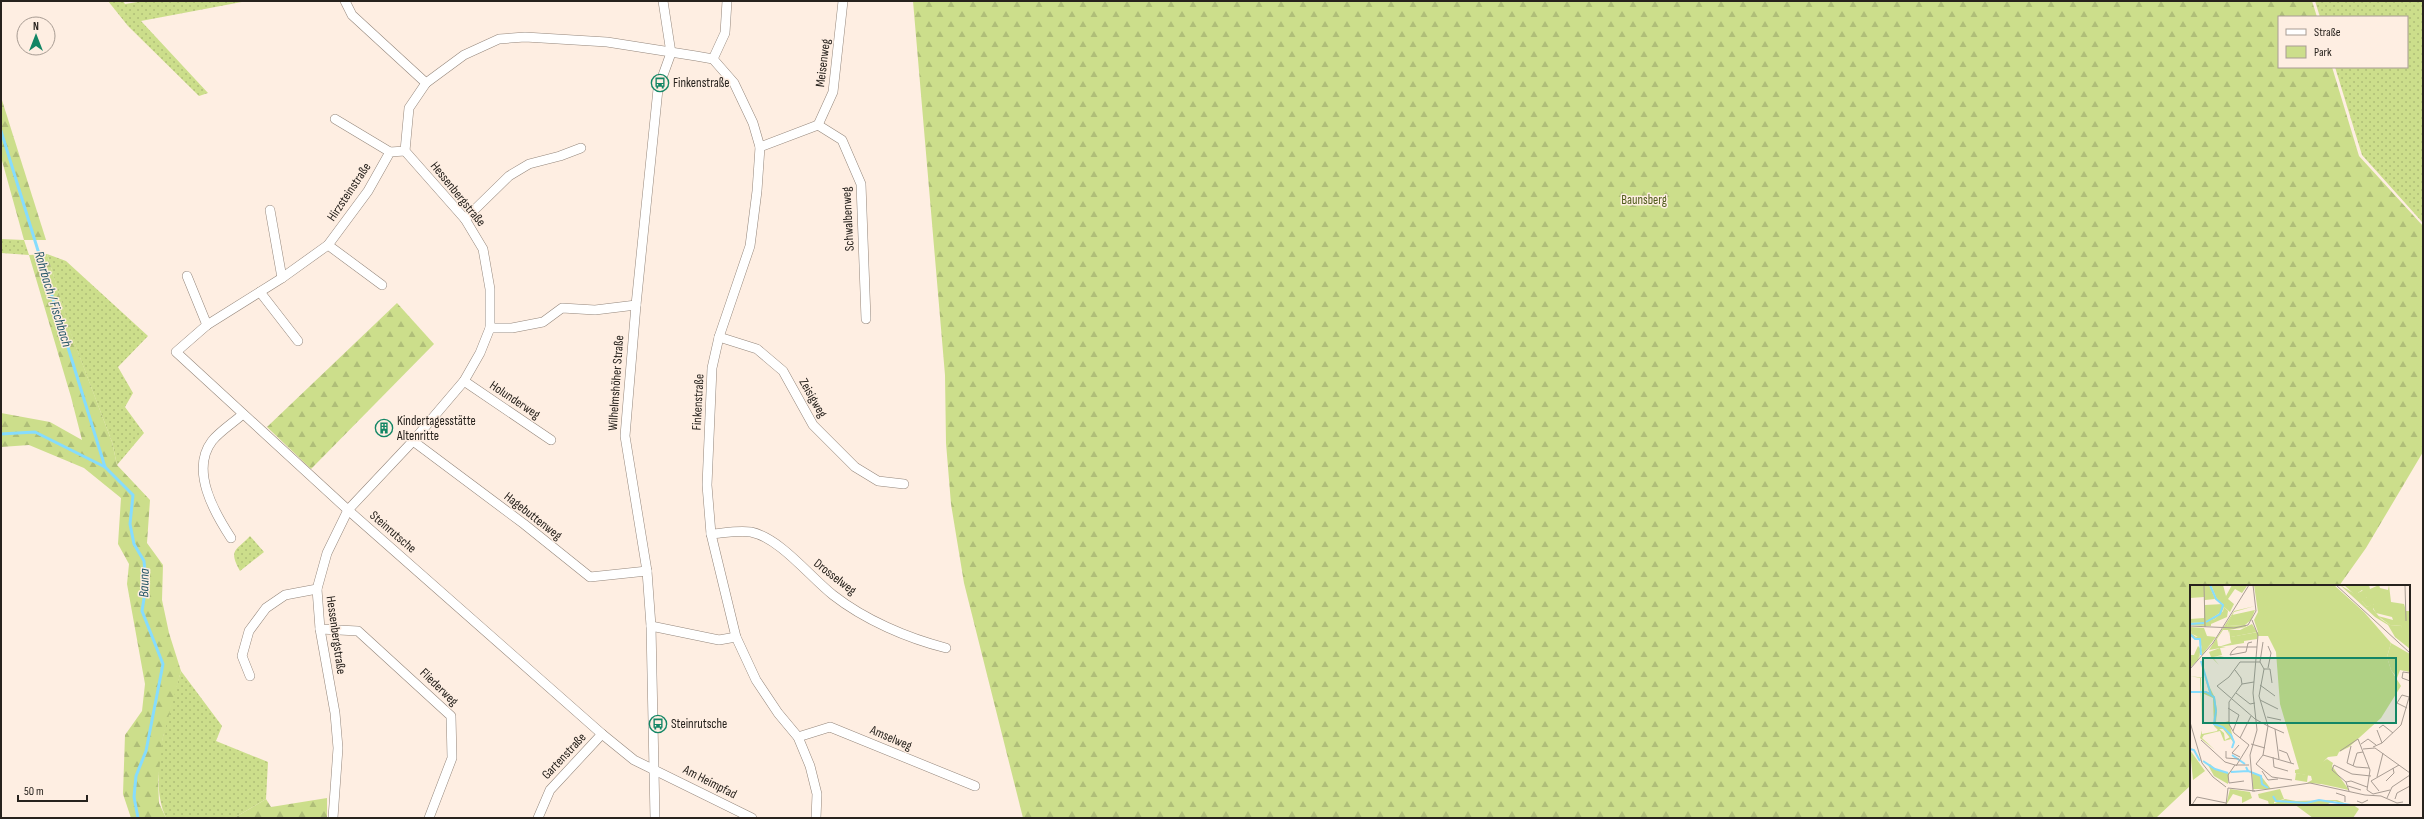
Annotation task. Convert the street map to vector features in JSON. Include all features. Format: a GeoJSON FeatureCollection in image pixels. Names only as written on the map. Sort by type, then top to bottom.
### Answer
{"type":"FeatureCollection","features":[{"type":"Feature","properties":{"kind":"street"},"geometry":{"type":"LineString","coordinates":[[345,1],[352,15],[426,83]]}},
{"type":"Feature","properties":{"kind":"street","name":"Wilhelmshöher Straße"},"geometry":{"type":"LineString","coordinates":[[655,818],[651,626],[647,571],[625,436],[636,305],[658,89],[671,53],[663,1]]}},
{"type":"Feature","properties":{"kind":"street"},"geometry":{"type":"LineString","coordinates":[[335,119],[390,152],[405,150],[409,108],[426,83],[464,55],[499,39],[525,37],[606,42],[714,60],[725,33],[727,1]]}},
{"type":"Feature","properties":{"kind":"street","name":"Meisenweg"},"geometry":{"type":"LineString","coordinates":[[818,125],[833,92],[842,1]]}},
{"type":"Feature","properties":{"kind":"street","name":"Finkenstraße"},"geometry":{"type":"LineString","coordinates":[[714,60],[734,83],[752,123],[760,147],[757,191],[750,246],[719,337],[712,368],[707,485],[711,534],[736,637],[756,680],[778,713],[798,737],[810,766],[816,794],[816,818]]}},
{"type":"Feature","properties":{"kind":"street"},"geometry":{"type":"LineString","coordinates":[[760,147],[818,125]]}},
{"type":"Feature","properties":{"kind":"street","name":"Schwalbenweg"},"geometry":{"type":"LineString","coordinates":[[818,125],[842,140],[861,184],[866,319]]}},
{"type":"Feature","properties":{"kind":"street"},"geometry":{"type":"LineString","coordinates":[[465,219],[509,176],[529,164],[560,156],[581,148]]}},
{"type":"Feature","properties":{"kind":"street","name":"Hessenbergstraße"},"geometry":{"type":"LineString","coordinates":[[333,818],[338,748],[335,713],[320,629],[317,589],[327,553],[348,510],[413,441],[464,380],[480,353],[490,328],[490,288],[483,248],[465,219],[405,150]]}},
{"type":"Feature","properties":{"kind":"street","name":"Hirzsteinstraße"},"geometry":{"type":"LineString","coordinates":[[176,352],[207,325],[282,278],[328,245],[368,191],[390,152]]}},
{"type":"Feature","properties":{"kind":"street"},"geometry":{"type":"LineString","coordinates":[[270,210],[282,278]]}},
{"type":"Feature","properties":{"kind":"street"},"geometry":{"type":"LineString","coordinates":[[328,245],[382,285]]}},
{"type":"Feature","properties":{"kind":"street"},"geometry":{"type":"LineString","coordinates":[[187,276],[207,325]]}},
{"type":"Feature","properties":{"kind":"street"},"geometry":{"type":"LineString","coordinates":[[260,292],[298,341]]}},
{"type":"Feature","properties":{"kind":"street"},"geometry":{"type":"LineString","coordinates":[[490,328],[512,328],[543,322],[562,308],[596,310],[636,305]]}},
{"type":"Feature","properties":{"kind":"street","name":"Zeisigweg"},"geometry":{"type":"LineString","coordinates":[[719,337],[757,349],[783,371],[813,425],[855,467],[878,481],[904,484]]}},
{"type":"Feature","properties":{"kind":"street","name":"Steinrutsche"},"geometry":{"type":"LineString","coordinates":[[176,352],[348,510],[602,734],[634,760],[655,769]]}},
{"type":"Feature","properties":{"kind":"street","name":"Holunderweg"},"geometry":{"type":"LineString","coordinates":[[464,380],[551,440]]}},
{"type":"Feature","properties":{"kind":"street"},"geometry":{"type":"LineString","coordinates":[[231,538],[218,518],[205,483],[203,466],[206,452],[213,440],[243,414]]}},
{"type":"Feature","properties":{"kind":"street","name":"Hagebuttenweg"},"geometry":{"type":"LineString","coordinates":[[413,441],[524,524],[590,577],[647,571]]}},
{"type":"Feature","properties":{"kind":"street","name":"Drosselweg"},"geometry":{"type":"LineString","coordinates":[[711,534],[751,532],[772,541],[834,596],[867,616],[919,641],[946,648]]}},
{"type":"Feature","properties":{"kind":"street"},"geometry":{"type":"LineString","coordinates":[[250,676],[242,656],[249,631],[266,608],[285,595],[317,589]]}},
{"type":"Feature","properties":{"kind":"street"},"geometry":{"type":"LineString","coordinates":[[651,626],[719,640],[736,637]]}},
{"type":"Feature","properties":{"kind":"street","name":"Fliederweg"},"geometry":{"type":"LineString","coordinates":[[320,629],[358,631],[451,716],[452,758],[429,818]]}},
{"type":"Feature","properties":{"kind":"street","name":"Amselweg"},"geometry":{"type":"LineString","coordinates":[[798,737],[830,727],[974,786]]}},
{"type":"Feature","properties":{"kind":"street","name":"Gartenstraße"},"geometry":{"type":"LineString","coordinates":[[538,818],[550,790],[602,734]]}},
{"type":"Feature","properties":{"kind":"street","name":"Am Heimpfad"},"geometry":{"type":"LineString","coordinates":[[655,769],[752,818]]}},
{"type":"Feature","properties":{"kind":"green space"},"geometry":{"type":"Polygon","coordinates":[[[108,1],[123,1],[125,4],[144,1],[247,1],[141,21],[208,93],[199,96],[128,26],[108,1]]]}},
{"type":"Feature","properties":{"kind":"green space","name":"Baunsberg"},"geometry":{"type":"Polygon","coordinates":[[[913,1],[2312,1],[2317,16],[2278,16],[2278,68],[2332,68],[2359,156],[2423,226],[2423,452],[2366,548],[2340,585],[2190,585],[2190,786],[2156,818],[1023,818],[964,583],[951,504],[946,443],[945,375],[913,1]]]}},
{"type":"Feature","properties":{"kind":"green space"},"geometry":{"type":"Polygon","coordinates":[[[2315,1],[2423,1],[2423,223],[2362,155],[2335,68],[2408,68],[2408,16],[2320,16],[2315,1]]]}},
{"type":"Feature","properties":{"kind":"green space"},"geometry":{"type":"Polygon","coordinates":[[[1,97],[46,240],[24,240],[1,157],[1,97]]]}},
{"type":"Feature","properties":{"kind":"green space"},"geometry":{"type":"Polygon","coordinates":[[[1,239],[24,240],[29,255],[1,253],[1,239]]]}},
{"type":"Feature","properties":{"kind":"green space"},"geometry":{"type":"Polygon","coordinates":[[[47,254],[66,261],[148,336],[118,367],[133,393],[125,407],[144,433],[117,465],[112,442],[71,334],[47,254]]]}},
{"type":"Feature","properties":{"kind":"green space"},"geometry":{"type":"Polygon","coordinates":[[[47,254],[72,336],[112,442],[117,465],[150,500],[147,543],[163,565],[162,600],[169,633],[181,671],[163,737],[158,780],[159,803],[166,818],[131,818],[123,794],[125,735],[142,711],[145,684],[127,584],[129,564],[118,544],[121,498],[84,468],[29,445],[1,447],[1,413],[50,422],[82,440],[71,397],[29,255],[47,254]]]}},
{"type":"Feature","properties":{"kind":"green space"},"geometry":{"type":"Polygon","coordinates":[[[397,303],[434,344],[311,469],[267,427],[397,303]]]}},
{"type":"Feature","properties":{"kind":"green space"},"geometry":{"type":"Polygon","coordinates":[[[250,536],[264,552],[240,571],[236,564],[234,554],[235,551],[250,536]]]}},
{"type":"Feature","properties":{"kind":"green space"},"geometry":{"type":"Polygon","coordinates":[[[181,671],[222,726],[216,741],[268,762],[266,799],[234,818],[166,818],[158,783],[159,764],[170,706],[181,671]]]}},
{"type":"Feature","properties":{"kind":"green space"},"geometry":{"type":"Polygon","coordinates":[[[327,798],[327,818],[234,818],[266,799],[271,807],[327,798]]]}},
{"type":"Feature","properties":{"kind":"green space"},"geometry":{"type":"Polygon","coordinates":[[[2295,805],[2353,805],[2359,809],[2353,818],[2313,818],[2295,805]]]}},
{"type":"Feature","properties":{"kind":"waterway","name":"Rohrbach / Fischbach"},"geometry":{"type":"LineString","coordinates":[[1,131],[105,467]]}},
{"type":"Feature","properties":{"kind":"waterway","name":"Bauna"},"geometry":{"type":"LineString","coordinates":[[1,434],[35,432],[105,467],[133,495],[130,524],[134,544],[144,561],[146,586],[142,611],[163,664],[146,751],[136,776],[134,797],[138,818]]}},
{"type":"Feature","properties":{"kind":"place","name":"Finkenstraße"},"geometry":{"type":"Point","coordinates":[660,83]}},
{"type":"Feature","properties":{"kind":"place","name":"Kindertagesstätte Altenritte"},"geometry":{"type":"Point","coordinates":[384,428]}},
{"type":"Feature","properties":{"kind":"place","name":"Steinrutsche"},"geometry":{"type":"Point","coordinates":[658,724]}}]}
